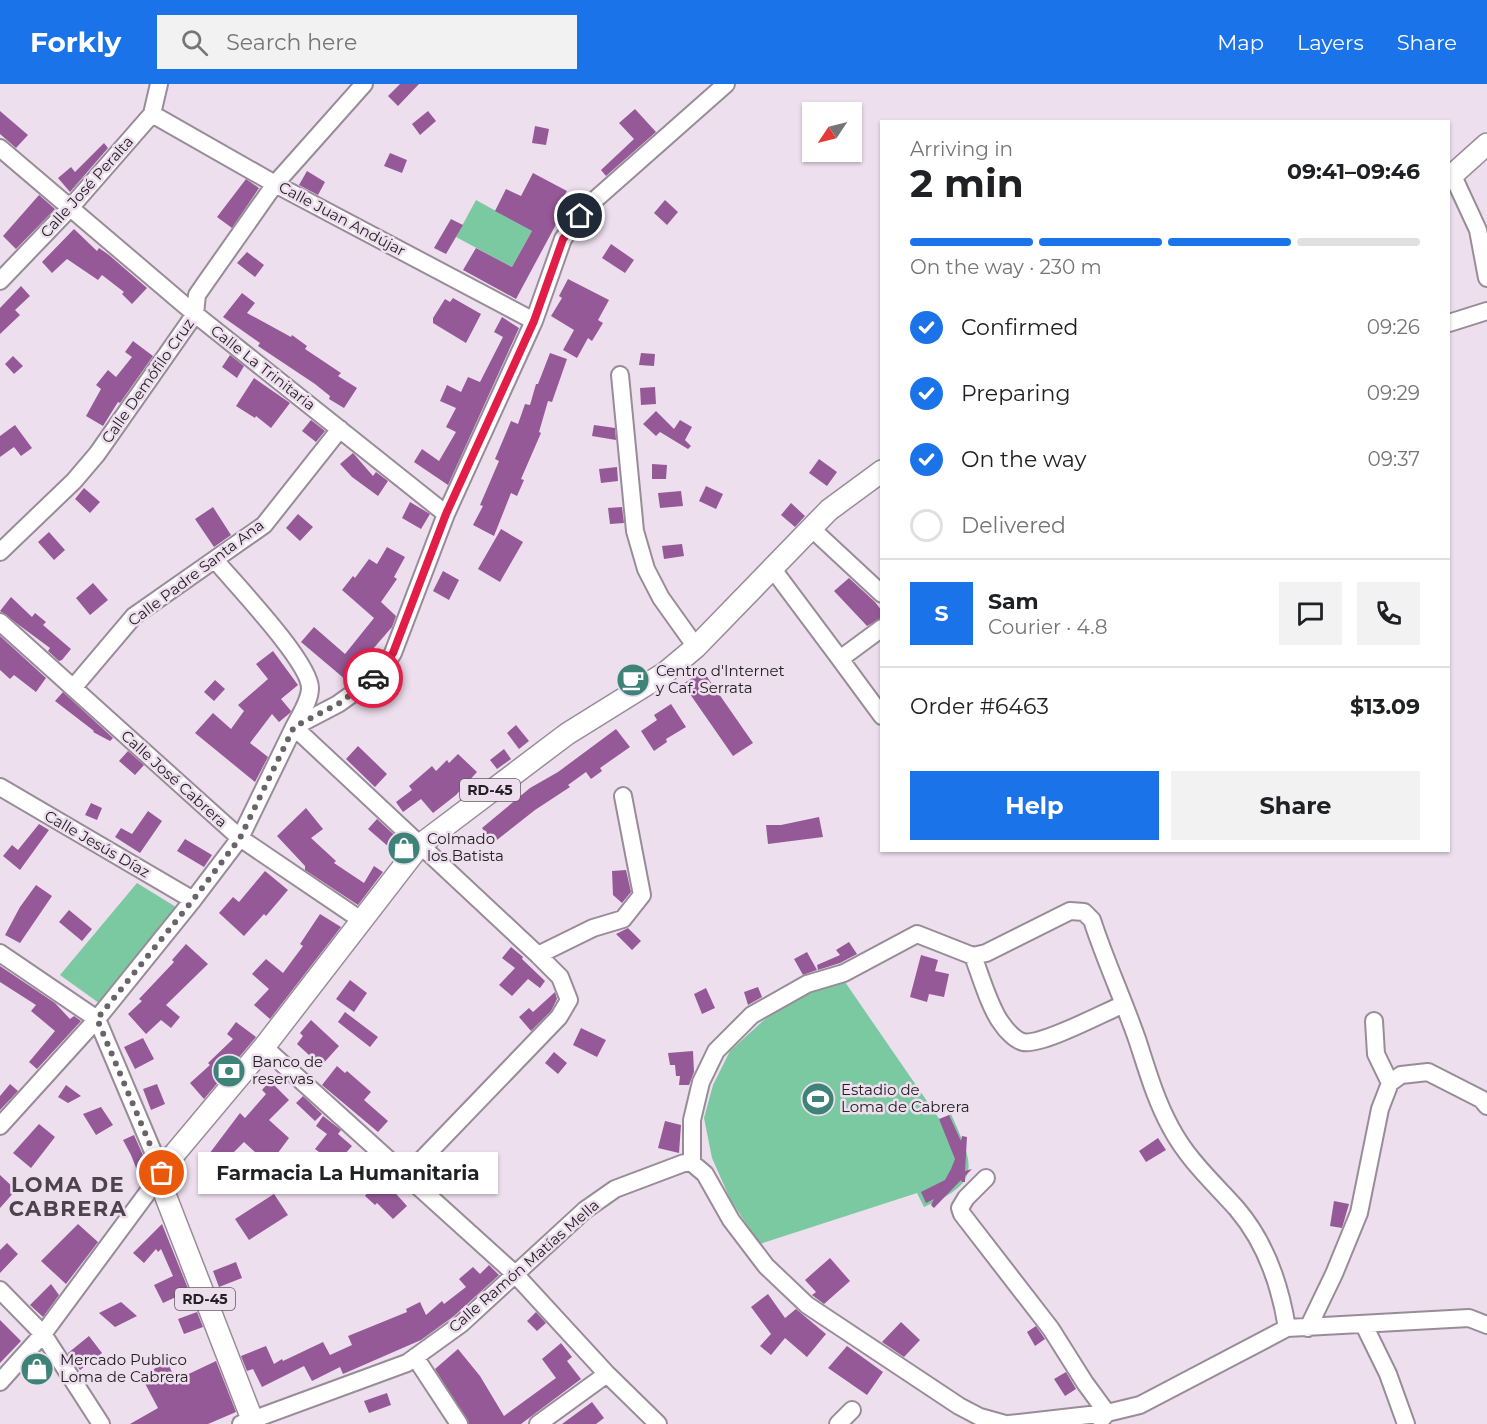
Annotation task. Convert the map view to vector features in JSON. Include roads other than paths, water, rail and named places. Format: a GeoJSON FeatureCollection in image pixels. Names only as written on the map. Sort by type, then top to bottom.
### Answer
{"type":"FeatureCollection","features":[{"type":"Feature","properties":{"kind":"main road"},"geometry":{"type":"LineString","coordinates":[[1451,177],[1487,144]]}},
{"type":"Feature","properties":{"kind":"main road","name":"RD-45"},"geometry":{"type":"LineString","coordinates":[[249,1422],[164,1192],[162,1173],[171,1158],[264,1047],[420,845],[567,734],[665,673],[696,647],[829,510],[880,472]]}},
{"type":"Feature","properties":{"kind":"street","name":"Calle José Peralta"},"geometry":{"type":"LineString","coordinates":[[0,281],[70,208],[152,114],[159,84]]}},
{"type":"Feature","properties":{"kind":"street","name":"Calle Demófilo Cruz"},"geometry":{"type":"LineString","coordinates":[[0,552],[74,481],[97,454],[195,314],[197,295],[276,184],[364,84]]}},
{"type":"Feature","properties":{"kind":"street"},"geometry":{"type":"LineString","coordinates":[[294,727],[338,704],[381,671],[393,653],[446,514],[534,321],[563,239],[580,216],[726,84]]}},
{"type":"Feature","properties":{"kind":"street","name":"Calle Juan Andújar"},"geometry":{"type":"LineString","coordinates":[[152,114],[276,184],[534,321]]}},
{"type":"Feature","properties":{"kind":"street","name":"Calle La Trinitaria"},"geometry":{"type":"LineString","coordinates":[[0,148],[195,314],[446,514]]}},
{"type":"Feature","properties":{"kind":"street"},"geometry":{"type":"LineString","coordinates":[[1451,177],[1478,230],[1487,278]]}},
{"type":"Feature","properties":{"kind":"street"},"geometry":{"type":"LineString","coordinates":[[1450,323],[1487,311]]}},
{"type":"Feature","properties":{"kind":"street"},"geometry":{"type":"LineString","coordinates":[[620,375],[635,531],[646,568],[661,598],[696,647]]}},
{"type":"Feature","properties":{"kind":"street","name":"Calle Padre Santa Ana"},"geometry":{"type":"LineString","coordinates":[[73,688],[134,616],[182,581],[216,561],[264,525],[340,429]]}},
{"type":"Feature","properties":{"kind":"street"},"geometry":{"type":"LineString","coordinates":[[811,528],[880,592]]}},
{"type":"Feature","properties":{"kind":"street"},"geometry":{"type":"LineString","coordinates":[[0,1126],[97,1019],[240,838],[307,700],[310,688],[306,673],[295,655],[216,561]]}},
{"type":"Feature","properties":{"kind":"street"},"geometry":{"type":"LineString","coordinates":[[772,568],[880,713]]}},
{"type":"Feature","properties":{"kind":"street"},"geometry":{"type":"LineString","coordinates":[[863,578],[880,576]]}},
{"type":"Feature","properties":{"kind":"street","name":"Calle José Cabrera"},"geometry":{"type":"LineString","coordinates":[[0,622],[240,838],[361,920]]}},
{"type":"Feature","properties":{"kind":"street"},"geometry":{"type":"LineString","coordinates":[[840,659],[880,629]]}},
{"type":"Feature","properties":{"kind":"street"},"geometry":{"type":"LineString","coordinates":[[294,727],[538,955],[560,977],[569,1000],[559,1017],[406,1176]]}},
{"type":"Feature","properties":{"kind":"street","name":"Calle Jesús Díaz"},"geometry":{"type":"LineString","coordinates":[[0,787],[193,900]]}},
{"type":"Feature","properties":{"kind":"street"},"geometry":{"type":"LineString","coordinates":[[538,955],[593,928],[623,919],[642,895],[623,796]]}},
{"type":"Feature","properties":{"kind":"street"},"geometry":{"type":"LineString","coordinates":[[1005,1424],[977,1420],[807,1305],[766,1266],[731,1220],[705,1174],[692,1163],[692,1120],[701,1082],[716,1051],[752,1015],[807,984],[844,973],[917,934],[973,956],[986,953],[1070,911],[1084,912],[1092,920],[1122,1005],[1137,1038],[1149,1080],[1171,1128],[1188,1155],[1238,1210],[1261,1242],[1281,1290],[1287,1328]]}},
{"type":"Feature","properties":{"kind":"street"},"geometry":{"type":"LineString","coordinates":[[0,953],[97,1019],[162,1173],[43,1334],[0,1382]]}},
{"type":"Feature","properties":{"kind":"street"},"geometry":{"type":"LineString","coordinates":[[973,956],[1000,1023],[1022,1042],[1036,1041],[1122,1005]]}},
{"type":"Feature","properties":{"kind":"street"},"geometry":{"type":"LineString","coordinates":[[1374,1021],[1376,1054],[1390,1083]]}},
{"type":"Feature","properties":{"kind":"street"},"geometry":{"type":"LineString","coordinates":[[264,1047],[515,1274],[658,1424]]}},
{"type":"Feature","properties":{"kind":"street"},"geometry":{"type":"LineString","coordinates":[[1308,1328],[1334,1274],[1359,1213],[1380,1109],[1390,1083],[1401,1075],[1428,1072],[1481,1099],[1487,1106]]}},
{"type":"Feature","properties":{"kind":"street","name":"Calle Ramón Matías Mella"},"geometry":{"type":"LineString","coordinates":[[249,1422],[406,1363],[461,1324],[585,1210],[615,1190],[658,1171],[684,1163],[692,1163]]}},
{"type":"Feature","properties":{"kind":"street"},"geometry":{"type":"LineString","coordinates":[[986,1178],[966,1198],[960,1208],[962,1214],[1051,1329],[1085,1383],[1102,1419]]}},
{"type":"Feature","properties":{"kind":"street"},"geometry":{"type":"LineString","coordinates":[[0,1290],[43,1334],[101,1424]]}},
{"type":"Feature","properties":{"kind":"street"},"geometry":{"type":"LineString","coordinates":[[1009,1424],[1102,1419],[1140,1405],[1287,1328],[1469,1318],[1487,1325]]}},
{"type":"Feature","properties":{"kind":"street"},"geometry":{"type":"LineString","coordinates":[[1364,1325],[1388,1374],[1406,1424]]}},
{"type":"Feature","properties":{"kind":"street"},"geometry":{"type":"LineString","coordinates":[[415,1357],[459,1424]]}},
{"type":"Feature","properties":{"kind":"street"},"geometry":{"type":"LineString","coordinates":[[538,1424],[608,1374]]}},
{"type":"Feature","properties":{"kind":"street"},"geometry":{"type":"LineString","coordinates":[[838,1424],[852,1410]]}},
{"type":"Feature","properties":{"kind":"place","name":"Centro d'Internet y Caf. Serrata"},"geometry":{"type":"Point","coordinates":[633,680]}},
{"type":"Feature","properties":{"kind":"place","name":"Colmado los Batista"},"geometry":{"type":"Point","coordinates":[404,848]}},
{"type":"Feature","properties":{"kind":"place","name":"Banco de reservas"},"geometry":{"type":"Point","coordinates":[229,1071]}},
{"type":"Feature","properties":{"kind":"place","name":"Estadio de Loma de Cabrera"},"geometry":{"type":"Point","coordinates":[818,1099]}},
{"type":"Feature","properties":{"kind":"place","name":"Farmacia La Humanitaria"},"geometry":{"type":"Point","coordinates":[162,1173]}},
{"type":"Feature","properties":{"kind":"place","name":"Mercado Publico Loma de Cabrera"},"geometry":{"type":"Point","coordinates":[37,1369]}},
{"type":"Feature","properties":{"kind":"district","name":"LOMA DE CABRERA"},"geometry":{"type":"Point","coordinates":[68,1197]}}]}
